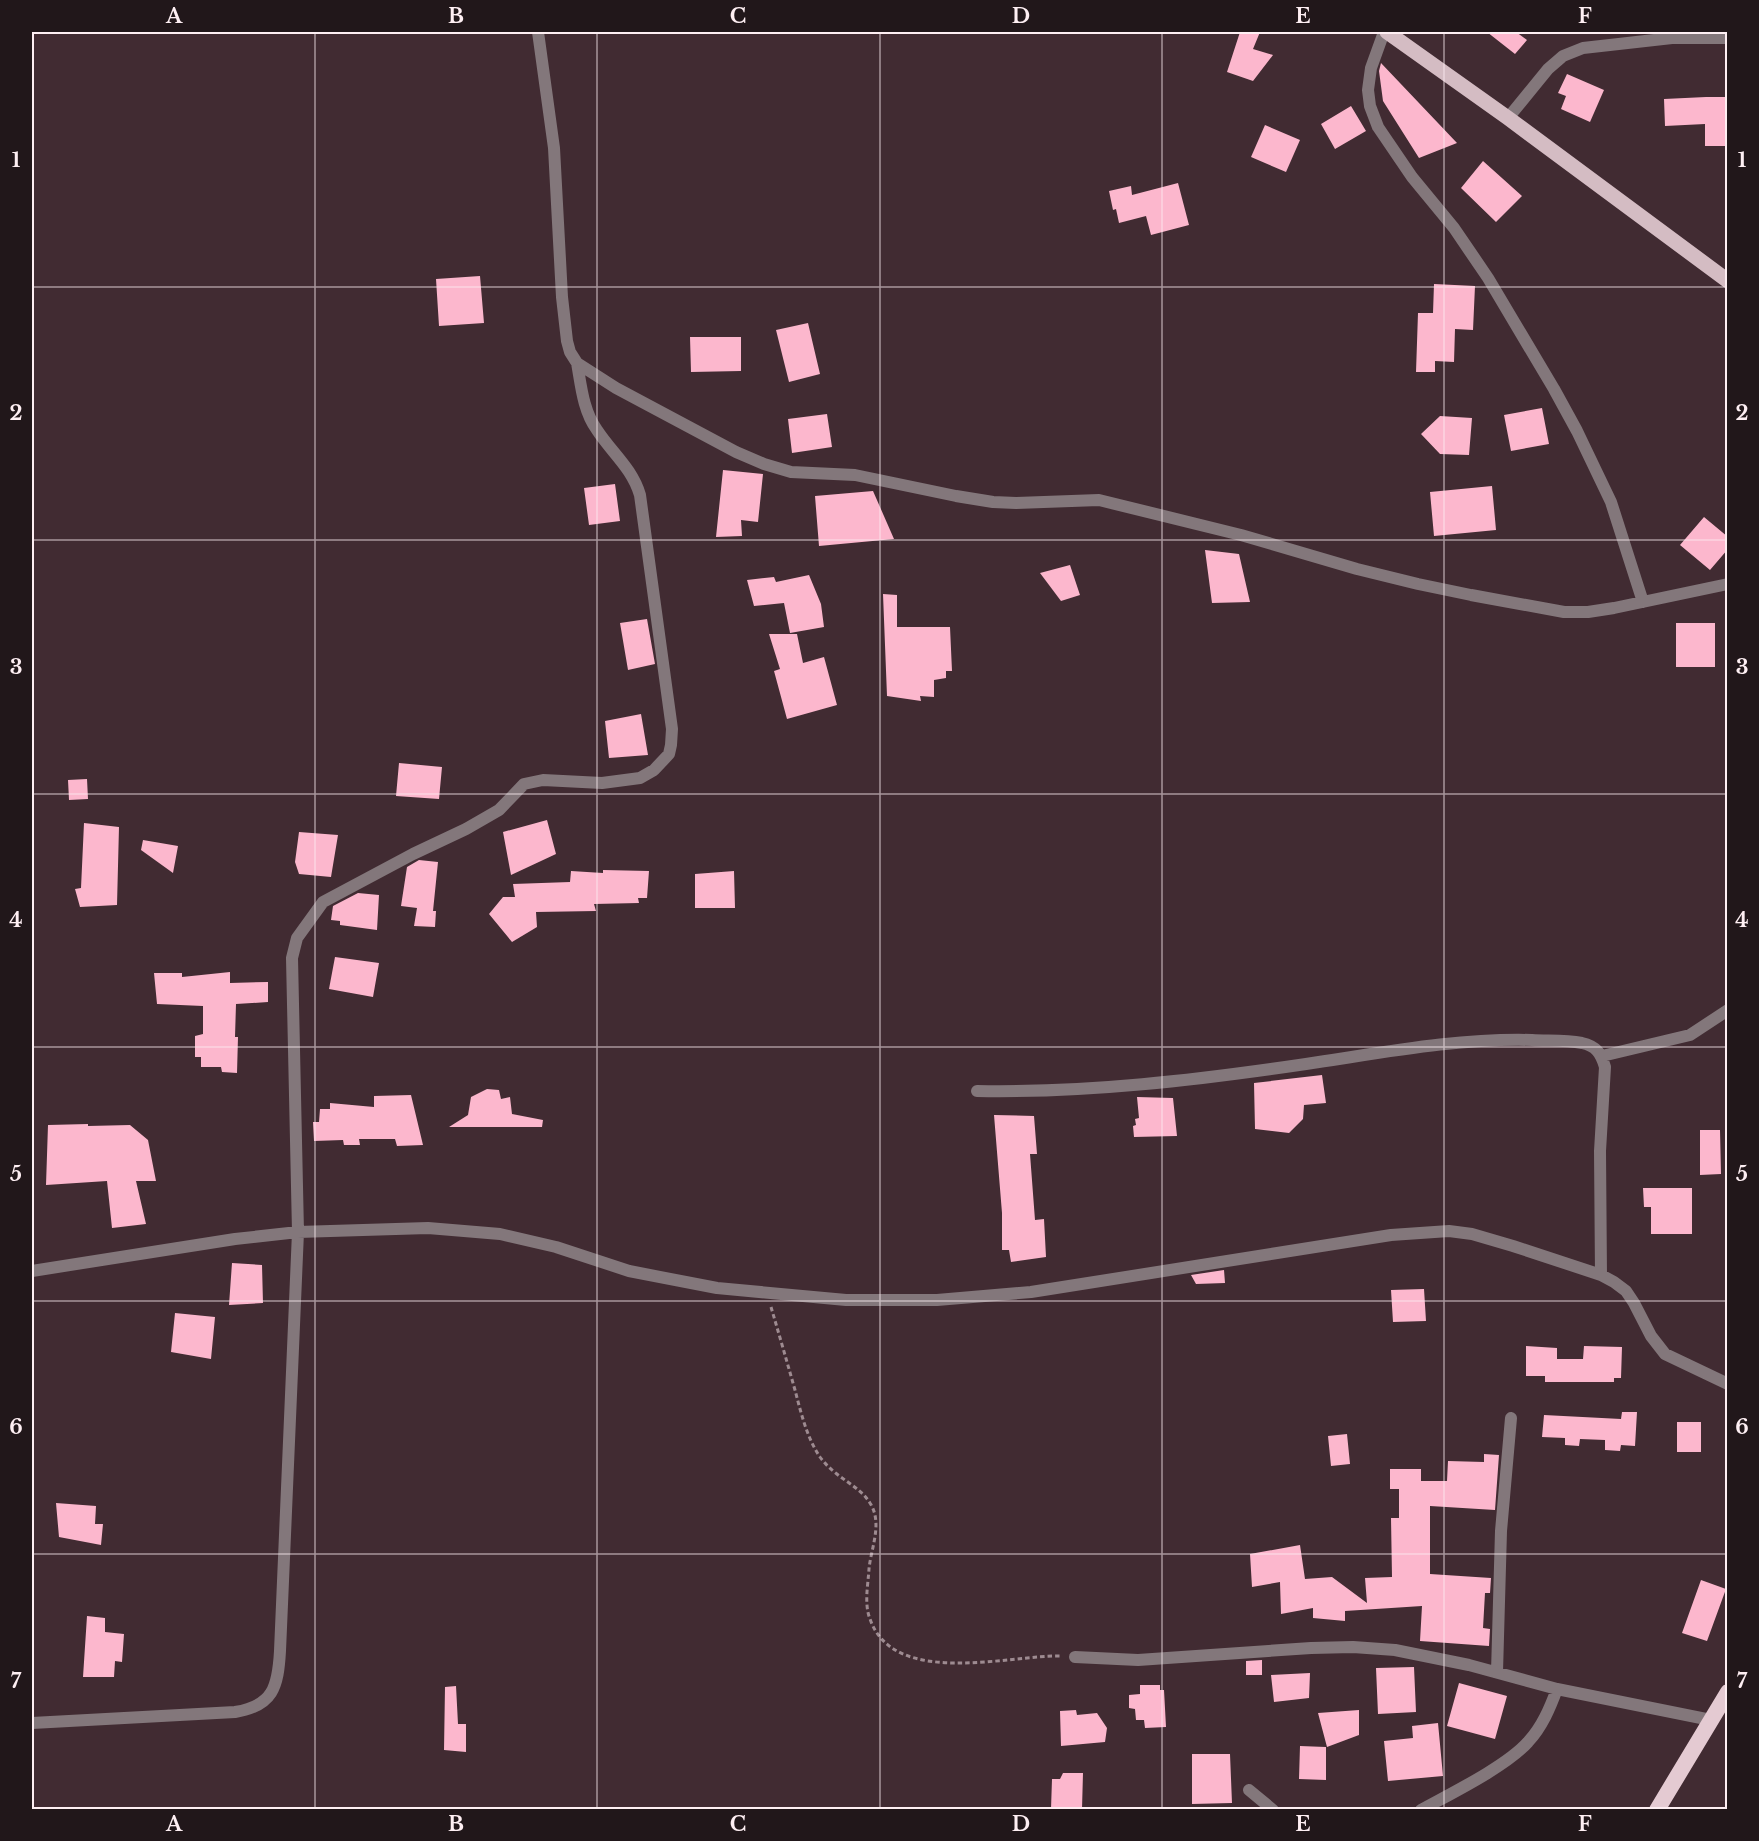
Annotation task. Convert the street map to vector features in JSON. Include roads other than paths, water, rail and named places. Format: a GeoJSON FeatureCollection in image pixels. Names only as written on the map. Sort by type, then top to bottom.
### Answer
{"type":"FeatureCollection","features":[{"type":"Feature","properties":{"kind":"highway"},"geometry":{"type":"LineString","coordinates":[[1657,1809],[1728,1692]]}},
{"type":"Feature","properties":{"kind":"main road"},"geometry":{"type":"LineString","coordinates":[[1386,32],[1508,118],[1728,281]]}},
{"type":"Feature","properties":{"kind":"street"},"geometry":{"type":"LineString","coordinates":[[32,1723],[235,1712],[258,1707],[269,1697],[279,1668],[298,1232],[292,958],[297,938],[323,902],[499,810],[524,784],[543,780],[602,783],[640,778],[654,770],[669,754],[672,729],[640,495],[632,474],[595,428],[584,401],[577,363],[570,352],[565,327],[554,148],[538,32]]}},
{"type":"Feature","properties":{"kind":"street"},"geometry":{"type":"LineString","coordinates":[[1386,32],[1371,68],[1368,90],[1370,106],[1378,127],[1412,177],[1454,228],[1488,278],[1554,389],[1611,502],[1643,602]]}},
{"type":"Feature","properties":{"kind":"street"},"geometry":{"type":"LineString","coordinates":[[1508,118],[1548,69],[1563,56],[1583,48],[1672,38],[1728,38]]}},
{"type":"Feature","properties":{"kind":"street"},"geometry":{"type":"LineString","coordinates":[[577,363],[616,388],[698,433],[778,469],[865,477],[993,502],[1099,500],[1241,535],[1346,566],[1408,581],[1471,596],[1564,612],[1597,610],[1728,584]]}},
{"type":"Feature","properties":{"kind":"street"},"geometry":{"type":"LineString","coordinates":[[1602,1056],[1690,1035],[1728,1010]]}},
{"type":"Feature","properties":{"kind":"street"},"geometry":{"type":"LineString","coordinates":[[977,1091],[1031,1092],[1142,1085],[1210,1078],[1418,1047],[1467,1042],[1516,1040],[1572,1042],[1595,1047],[1602,1056],[1605,1067],[1600,1151],[1600,1275]]}},
{"type":"Feature","properties":{"kind":"street"},"geometry":{"type":"LineString","coordinates":[[32,1271],[235,1239],[298,1232],[428,1228],[500,1234],[555,1247],[600,1263],[652,1276],[717,1288],[846,1300],[937,1300],[1031,1292],[1379,1236],[1441,1231],[1494,1239],[1600,1275],[1614,1282],[1626,1291],[1651,1336],[1665,1354],[1728,1384]]}},
{"type":"Feature","properties":{"kind":"street"},"geometry":{"type":"LineString","coordinates":[[1497,1672],[1501,1530],[1511,1418]]}},
{"type":"Feature","properties":{"kind":"street"},"geometry":{"type":"LineString","coordinates":[[1075,1657],[1138,1660],[1353,1647],[1395,1650],[1431,1656],[1557,1689],[1711,1720]]}},
{"type":"Feature","properties":{"kind":"street"},"geometry":{"type":"LineString","coordinates":[[1421,1809],[1510,1758],[1527,1744],[1548,1714],[1557,1689]]}},
{"type":"Feature","properties":{"kind":"street"},"geometry":{"type":"LineString","coordinates":[[1249,1790],[1273,1809]]}},
{"type":"Feature","properties":{"kind":"street"},"geometry":{"type":"LineString","coordinates":[[1445,1809],[1447,1795]]}}]}
